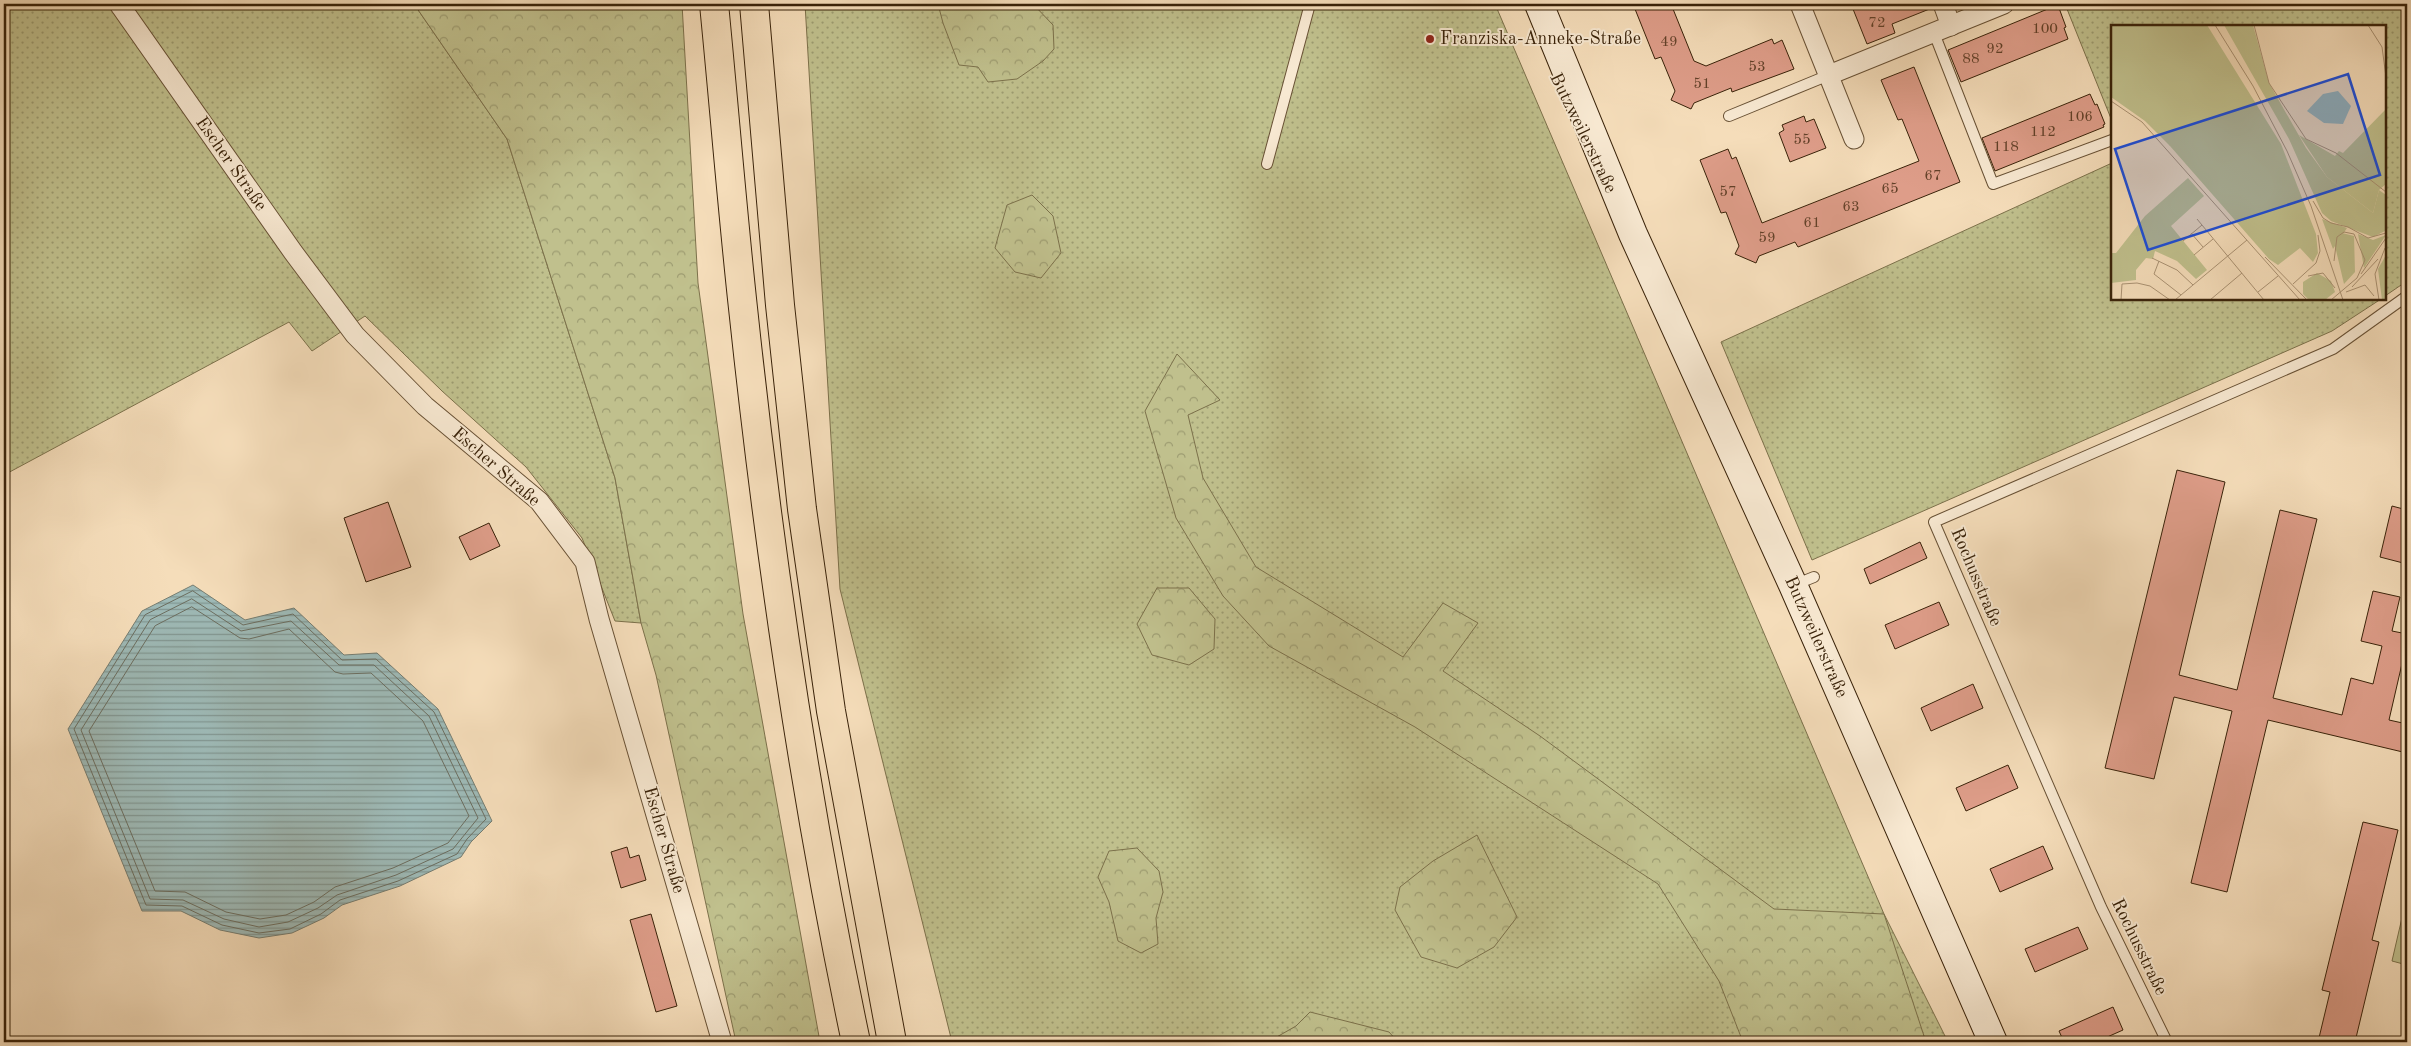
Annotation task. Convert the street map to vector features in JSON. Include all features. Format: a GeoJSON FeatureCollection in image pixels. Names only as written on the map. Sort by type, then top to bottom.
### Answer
{"type":"FeatureCollection","features":[{"type":"Feature","properties":{"kind":"highway"},"geometry":{"type":"LineString","coordinates":[[714,4],[743,308],[770,532],[789,667],[830,920],[856,1042]]}},
{"type":"Feature","properties":{"kind":"highway"},"geometry":{"type":"LineString","coordinates":[[754,4],[780,305],[802,509],[831,711],[892,1042]]}},
{"type":"Feature","properties":{"kind":"main road","name":"Butzweilerstraße"},"geometry":{"type":"LineString","coordinates":[[1521,4],[1581,133],[1633,234],[1804,581],[1993,1042]]}},
{"type":"Feature","properties":{"kind":"main road","name":"Butzweilerstraße"},"geometry":{"type":"LineString","coordinates":[[1539,4],[1633,234]]}},
{"type":"Feature","properties":{"kind":"street","name":"Escher Straße"},"geometry":{"type":"LineString","coordinates":[[119,4],[293,252],[355,335],[425,406],[540,501],[585,562],[599,619],[722,1042]]}},
{"type":"Feature","properties":{"kind":"street"},"geometry":{"type":"LineString","coordinates":[[1800,4],[1854,139]]}},
{"type":"Feature","properties":{"kind":"street"},"geometry":{"type":"LineString","coordinates":[[1943,4],[1952,26]]}},
{"type":"Feature","properties":{"kind":"street"},"geometry":{"type":"LineString","coordinates":[[1829,75],[2004,4]]}},
{"type":"Feature","properties":{"kind":"lane"},"geometry":{"type":"LineString","coordinates":[[1267,164],[1310,4]]}},
{"type":"Feature","properties":{"kind":"lane"},"geometry":{"type":"LineString","coordinates":[[1934,33],[1993,184],[2111,140]]}},
{"type":"Feature","properties":{"kind":"lane"},"geometry":{"type":"LineString","coordinates":[[1729,116],[1829,75]]}},
{"type":"Feature","properties":{"kind":"lane","name":"Rochusstraße"},"geometry":{"type":"LineString","coordinates":[[2167,1042],[2100,907],[1934,522],[2333,349],[2407,296]]}},
{"type":"Feature","properties":{"kind":"green space"},"geometry":{"type":"Polygon","coordinates":[[[4,4],[414,4],[507,139],[615,478],[641,623],[615,621],[582,538],[526,467],[442,391],[365,316],[312,351],[289,322],[4,475],[4,4]]]}},
{"type":"Feature","properties":{"kind":"green space"},"geometry":{"type":"Polygon","coordinates":[[[414,4],[682,4],[698,283],[743,614],[820,1042],[736,1042],[656,675],[641,623],[615,478],[507,139],[414,4]]]}},
{"type":"Feature","properties":{"kind":"green space"},"geometry":{"type":"Polygon","coordinates":[[[805,4],[1495,4],[1884,914],[1948,1042],[952,1042],[840,589],[805,4]]]}},
{"type":"Feature","properties":{"kind":"green space"},"geometry":{"type":"Polygon","coordinates":[[[938,4],[1033,4],[1053,25],[1054,49],[1043,61],[1017,79],[988,82],[978,67],[959,65],[938,4]]]}},
{"type":"Feature","properties":{"kind":"green space"},"geometry":{"type":"Polygon","coordinates":[[[2065,4],[2407,4],[2407,281],[2386,295],[2386,25],[2111,25],[2111,119],[2065,4]]]}},
{"type":"Feature","properties":{"kind":"green space"},"geometry":{"type":"Polygon","coordinates":[[[2111,163],[2111,300],[2379,300],[2332,331],[1812,560],[1721,342],[2111,163]]]}},
{"type":"Feature","properties":{"kind":"green space"},"geometry":{"type":"Polygon","coordinates":[[[1032,195],[1053,216],[1061,253],[1041,278],[1015,272],[995,248],[1007,205],[1032,195]]]}},
{"type":"Feature","properties":{"kind":"green space"},"geometry":{"type":"Polygon","coordinates":[[[1177,354],[1220,400],[1188,415],[1203,478],[1256,567],[1403,657],[1443,603],[1478,623],[1443,671],[1540,736],[1774,909],[1884,914],[1925,1039],[1924,1042],[1743,1042],[1719,981],[1658,884],[1415,727],[1269,646],[1223,596],[1176,518],[1145,411],[1177,354]]]}},
{"type":"Feature","properties":{"kind":"green space"},"geometry":{"type":"Polygon","coordinates":[[[1157,588],[1189,588],[1215,619],[1214,649],[1189,665],[1152,655],[1137,624],[1157,588]]]}},
{"type":"Feature","properties":{"kind":"green space"},"geometry":{"type":"Polygon","coordinates":[[[1477,835],[1517,917],[1494,947],[1457,968],[1421,957],[1395,910],[1400,887],[1433,861],[1477,835]]]}},
{"type":"Feature","properties":{"kind":"green space"},"geometry":{"type":"Polygon","coordinates":[[[1137,848],[1159,871],[1163,892],[1156,918],[1158,944],[1141,953],[1118,941],[1109,902],[1098,877],[1109,851],[1137,848]]]}},
{"type":"Feature","properties":{"kind":"green space"},"geometry":{"type":"Polygon","coordinates":[[[2407,896],[2407,965],[2392,961],[2407,896]]]}},
{"type":"Feature","properties":{"kind":"green space"},"geometry":{"type":"Polygon","coordinates":[[[1310,1012],[1389,1032],[1398,1042],[1268,1042],[1296,1026],[1310,1012]]]}},
{"type":"Feature","properties":{"kind":"water"},"geometry":{"type":"Polygon","coordinates":[[[193,585],[245,620],[294,608],[344,655],[377,653],[438,709],[492,821],[471,842],[461,857],[400,886],[342,905],[324,918],[292,933],[259,938],[220,930],[181,911],[142,911],[68,729],[142,611],[193,585]]]}},
{"type":"Feature","properties":{"kind":"building"},"geometry":{"type":"Polygon","coordinates":[[[1636,4],[1671,4],[1694,61],[1706,66],[1772,39],[1774,44],[1782,40],[1794,69],[1732,92],[1731,88],[1694,103],[1691,109],[1671,100],[1675,91],[1661,57],[1655,59],[1635,9],[1637,8],[1636,4]]]}},
{"type":"Feature","properties":{"kind":"building"},"geometry":{"type":"Polygon","coordinates":[[[1851,4],[1932,4],[1932,8],[1892,24],[1895,33],[1867,44],[1851,4]]]}},
{"type":"Feature","properties":{"kind":"building"},"geometry":{"type":"Polygon","coordinates":[[[2055,6],[2056,9],[2059,8],[2068,39],[1961,82],[1948,50],[2055,6]]]}},
{"type":"Feature","properties":{"kind":"building"},"geometry":{"type":"Polygon","coordinates":[[[1914,67],[1960,182],[1798,247],[1795,242],[1759,256],[1756,263],[1735,254],[1739,246],[1726,212],[1721,213],[1700,160],[1728,149],[1732,159],[1736,157],[1762,223],[1919,161],[1902,119],[1898,120],[1881,80],[1914,67]]]}},
{"type":"Feature","properties":{"kind":"building"},"geometry":{"type":"Polygon","coordinates":[[[2090,94],[2095,105],[2097,104],[2105,124],[2103,125],[2104,127],[1995,171],[1982,138],[2090,94]]]}},
{"type":"Feature","properties":{"kind":"building"},"geometry":{"type":"Polygon","coordinates":[[[1804,116],[1806,122],[1814,119],[1826,148],[1790,162],[1779,133],[1784,130],[1782,125],[1804,116]]]}},
{"type":"Feature","properties":{"kind":"building"},"geometry":{"type":"Polygon","coordinates":[[[2177,470],[2225,482],[2179,675],[2237,690],[2280,510],[2317,519],[2273,698],[2342,715],[2351,678],[2373,684],[2382,646],[2361,641],[2373,591],[2400,597],[2392,631],[2407,634],[2407,656],[2404,655],[2389,720],[2407,724],[2407,753],[2268,720],[2227,892],[2191,883],[2232,711],[2174,697],[2154,779],[2105,768],[2177,470]]]}},
{"type":"Feature","properties":{"kind":"building"},"geometry":{"type":"Polygon","coordinates":[[[388,502],[411,567],[366,582],[344,518],[388,502]]]}},
{"type":"Feature","properties":{"kind":"building"},"geometry":{"type":"Polygon","coordinates":[[[2392,506],[2407,510],[2407,564],[2380,557],[2392,506]]]}},
{"type":"Feature","properties":{"kind":"building"},"geometry":{"type":"Polygon","coordinates":[[[489,523],[500,546],[470,560],[459,537],[489,523]]]}},
{"type":"Feature","properties":{"kind":"building"},"geometry":{"type":"Polygon","coordinates":[[[1920,542],[1927,558],[1870,584],[1864,569],[1920,542]]]}},
{"type":"Feature","properties":{"kind":"building"},"geometry":{"type":"Polygon","coordinates":[[[1939,602],[1949,625],[1895,649],[1885,625],[1939,602]]]}},
{"type":"Feature","properties":{"kind":"building"},"geometry":{"type":"Polygon","coordinates":[[[1973,684],[1983,708],[1931,731],[1921,708],[1973,684]]]}},
{"type":"Feature","properties":{"kind":"building"},"geometry":{"type":"Polygon","coordinates":[[[2008,765],[2018,788],[1966,811],[1956,788],[2008,765]]]}},
{"type":"Feature","properties":{"kind":"building"},"geometry":{"type":"Polygon","coordinates":[[[2363,822],[2398,830],[2372,940],[2379,942],[2355,1042],[2318,1042],[2330,992],[2322,990],[2363,822]]]}},
{"type":"Feature","properties":{"kind":"building"},"geometry":{"type":"Polygon","coordinates":[[[2043,846],[2053,869],[2000,892],[1990,869],[2043,846]]]}},
{"type":"Feature","properties":{"kind":"building"},"geometry":{"type":"Polygon","coordinates":[[[627,847],[630,858],[639,855],[646,880],[621,888],[611,852],[627,847]]]}},
{"type":"Feature","properties":{"kind":"building"},"geometry":{"type":"Polygon","coordinates":[[[651,914],[677,1006],[656,1012],[630,920],[651,914]]]}},
{"type":"Feature","properties":{"kind":"building"},"geometry":{"type":"Polygon","coordinates":[[[2078,927],[2088,949],[2035,972],[2025,949],[2078,927]]]}},
{"type":"Feature","properties":{"kind":"building"},"geometry":{"type":"Polygon","coordinates":[[[2113,1007],[2123,1030],[2096,1042],[2064,1042],[2059,1031],[2113,1007]]]}},
{"type":"Feature","properties":{"kind":"place","name":"Franziska-Anneke-Straße"},"geometry":{"type":"Point","coordinates":[1430,39]}}]}
